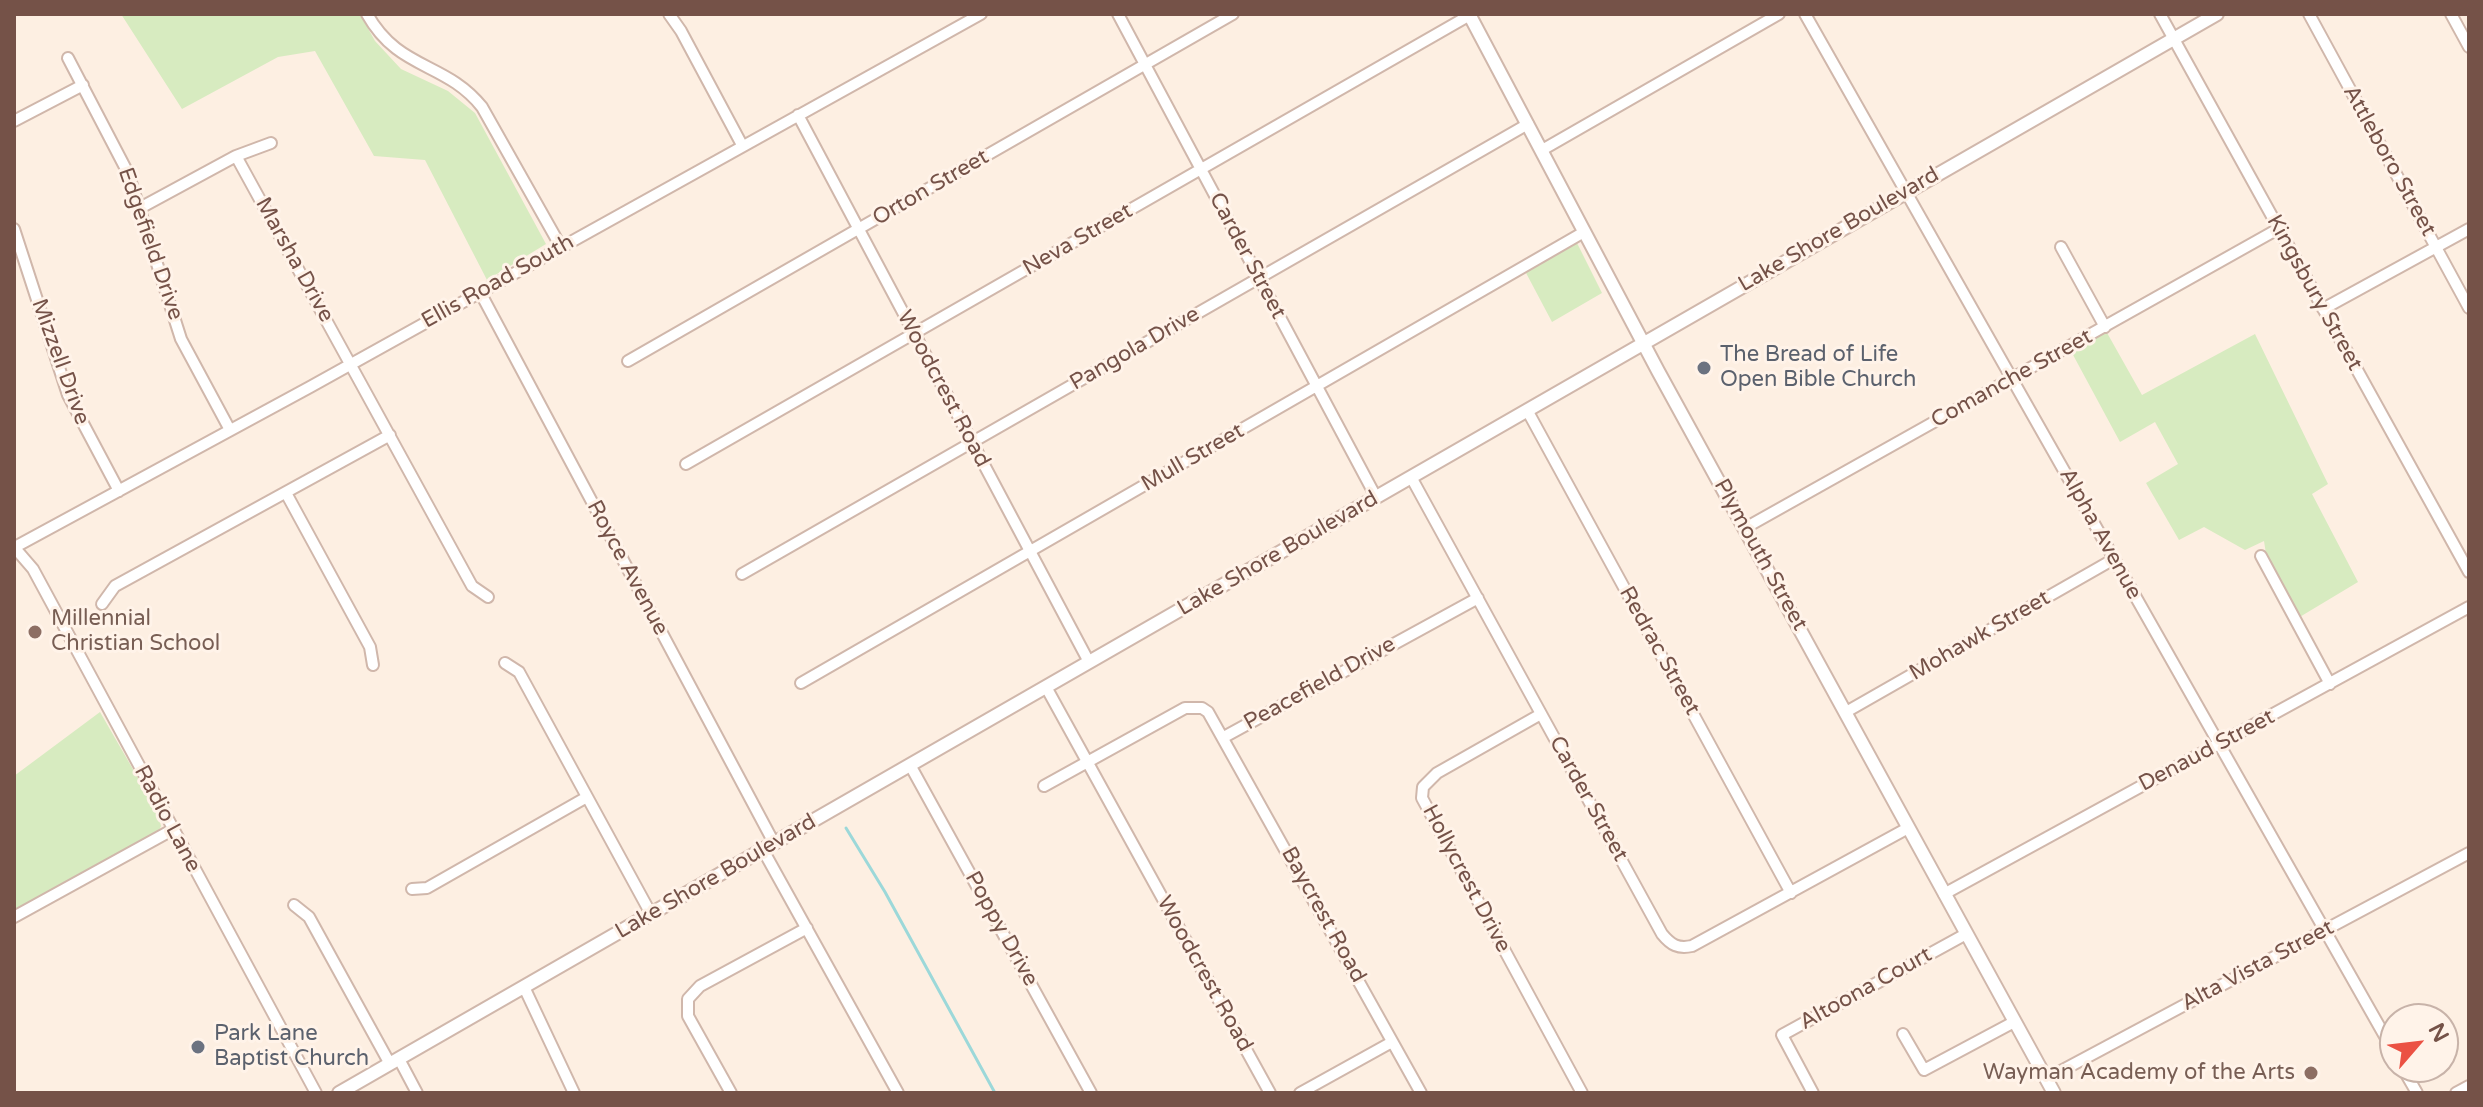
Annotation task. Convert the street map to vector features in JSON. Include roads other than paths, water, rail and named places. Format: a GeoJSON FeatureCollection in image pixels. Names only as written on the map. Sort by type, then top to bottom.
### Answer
{"type":"FeatureCollection","features":[{"type":"Feature","properties":{"kind":"street"},"geometry":{"type":"LineString","coordinates":[[367,14],[384,40],[395,50],[462,85],[482,107],[561,247]]}},
{"type":"Feature","properties":{"kind":"street"},"geometry":{"type":"LineString","coordinates":[[669,14],[742,145]]}},
{"type":"Feature","properties":{"kind":"street","name":"Ellis Road South"},"geometry":{"type":"LineString","coordinates":[[14,547],[351,364],[981,14]]}},
{"type":"Feature","properties":{"kind":"street","name":"Carder Street"},"geometry":{"type":"LineString","coordinates":[[1118,14],[1376,497]]}},
{"type":"Feature","properties":{"kind":"street","name":"Orton Street"},"geometry":{"type":"LineString","coordinates":[[628,361],[1233,14]]}},
{"type":"Feature","properties":{"kind":"street","name":"Plymouth Street"},"geometry":{"type":"LineString","coordinates":[[1470,14],[1643,343],[2054,1093]]}},
{"type":"Feature","properties":{"kind":"street","name":"Neva Street"},"geometry":{"type":"LineString","coordinates":[[686,464],[1470,14]]}},
{"type":"Feature","properties":{"kind":"street"},"geometry":{"type":"LineString","coordinates":[[1542,150],[1779,14]]}},
{"type":"Feature","properties":{"kind":"street","name":"Alpha Avenue"},"geometry":{"type":"LineString","coordinates":[[1805,14],[2379,1026]]}},
{"type":"Feature","properties":{"kind":"street","name":"Kingsbury Street"},"geometry":{"type":"LineString","coordinates":[[2160,14],[2468,570]]}},
{"type":"Feature","properties":{"kind":"street","name":"Lake Shore Boulevard"},"geometry":{"type":"LineString","coordinates":[[339,1093],[2217,14]]}},
{"type":"Feature","properties":{"kind":"street","name":"Attleboro Street"},"geometry":{"type":"LineString","coordinates":[[2309,14],[2469,308]]}},
{"type":"Feature","properties":{"kind":"street"},"geometry":{"type":"LineString","coordinates":[[2451,14],[2469,47]]}},
{"type":"Feature","properties":{"kind":"street","name":"Edgefield Drive"},"geometry":{"type":"LineString","coordinates":[[68,58],[128,173],[181,339],[230,430]]}},
{"type":"Feature","properties":{"kind":"street"},"geometry":{"type":"LineString","coordinates":[[14,121],[83,85]]}},
{"type":"Feature","properties":{"kind":"street","name":"Woodcrest Road"},"geometry":{"type":"LineString","coordinates":[[798,115],[1089,662]]}},
{"type":"Feature","properties":{"kind":"street","name":"Pangola Drive"},"geometry":{"type":"LineString","coordinates":[[742,574],[1528,124]]}},
{"type":"Feature","properties":{"kind":"street"},"geometry":{"type":"LineString","coordinates":[[140,208],[236,156],[271,143]]}},
{"type":"Feature","properties":{"kind":"street","name":"Marsha Drive"},"geometry":{"type":"LineString","coordinates":[[236,156],[472,586],[488,597]]}},
{"type":"Feature","properties":{"kind":"street","name":"Mizzell Drive"},"geometry":{"type":"LineString","coordinates":[[14,229],[68,395],[119,491]]}},
{"type":"Feature","properties":{"kind":"street","name":"Comanche Street"},"geometry":{"type":"LineString","coordinates":[[1745,528],[2278,229]]}},
{"type":"Feature","properties":{"kind":"street"},"geometry":{"type":"LineString","coordinates":[[2323,309],[2469,229]]}},
{"type":"Feature","properties":{"kind":"street","name":"Mull Street"},"geometry":{"type":"LineString","coordinates":[[801,683],[1584,232]]}},
{"type":"Feature","properties":{"kind":"street"},"geometry":{"type":"LineString","coordinates":[[2061,247],[2105,327]]}},
{"type":"Feature","properties":{"kind":"street","name":"Royce Avenue"},"geometry":{"type":"LineString","coordinates":[[480,292],[807,928],[898,1093]]}},
{"type":"Feature","properties":{"kind":"street","name":"Redrac Street"},"geometry":{"type":"LineString","coordinates":[[1527,410],[1791,893]]}},
{"type":"Feature","properties":{"kind":"street"},"geometry":{"type":"LineString","coordinates":[[102,604],[115,586],[390,435]]}},
{"type":"Feature","properties":{"kind":"street","name":"Carder Street"},"geometry":{"type":"LineString","coordinates":[[1411,477],[1668,942],[1679,947],[1692,946],[1791,893]]}},
{"type":"Feature","properties":{"kind":"street"},"geometry":{"type":"LineString","coordinates":[[286,493],[370,647],[373,665]]}},
{"type":"Feature","properties":{"kind":"street","name":"Radio Lane"},"geometry":{"type":"LineString","coordinates":[[14,547],[33,569],[316,1093]]}},
{"type":"Feature","properties":{"kind":"street"},"geometry":{"type":"LineString","coordinates":[[2261,556],[2330,684]]}},
{"type":"Feature","properties":{"kind":"street","name":"Mohawk Street"},"geometry":{"type":"LineString","coordinates":[[1846,712],[2114,559]]}},
{"type":"Feature","properties":{"kind":"street","name":"Peacefield Drive"},"geometry":{"type":"LineString","coordinates":[[1044,786],[1185,708],[1208,712],[1224,737],[1478,598]]}},
{"type":"Feature","properties":{"kind":"street","name":"Denaud Street"},"geometry":{"type":"LineString","coordinates":[[1944,894],[2469,607]]}},
{"type":"Feature","properties":{"kind":"street"},"geometry":{"type":"LineString","coordinates":[[505,663],[519,672],[651,914]]}},
{"type":"Feature","properties":{"kind":"street","name":"Woodcrest Road"},"geometry":{"type":"LineString","coordinates":[[1046,687],[1270,1093]]}},
{"type":"Feature","properties":{"kind":"street","name":"Hollycrest Drive"},"geometry":{"type":"LineString","coordinates":[[1541,714],[1437,773],[1423,787],[1422,798],[1582,1093]]}},
{"type":"Feature","properties":{"kind":"street","name":"Baycrest Road"},"geometry":{"type":"LineString","coordinates":[[1224,737],[1421,1093]]}},
{"type":"Feature","properties":{"kind":"street","name":"Poppy Drive"},"geometry":{"type":"LineString","coordinates":[[910,765],[1091,1093]]}},
{"type":"Feature","properties":{"kind":"street"},"geometry":{"type":"LineString","coordinates":[[412,889],[427,888],[587,797]]}},
{"type":"Feature","properties":{"kind":"street"},"geometry":{"type":"LineString","coordinates":[[1791,893],[1908,828]]}},
{"type":"Feature","properties":{"kind":"street"},"geometry":{"type":"LineString","coordinates":[[14,917],[172,830]]}},
{"type":"Feature","properties":{"kind":"street","name":"Alta Vista Street"},"geometry":{"type":"LineString","coordinates":[[2046,1079],[2469,853]]}},
{"type":"Feature","properties":{"kind":"street"},"geometry":{"type":"LineString","coordinates":[[294,905],[309,917],[394,1061],[417,1093]]}},
{"type":"Feature","properties":{"kind":"street"},"geometry":{"type":"LineString","coordinates":[[731,1093],[688,1016],[688,999],[700,986],[807,928]]}},
{"type":"Feature","properties":{"kind":"street","name":"Altoona Court"},"geometry":{"type":"LineString","coordinates":[[1813,1093],[1782,1035],[1966,934]]}},
{"type":"Feature","properties":{"kind":"street"},"geometry":{"type":"LineString","coordinates":[[524,987],[574,1093]]}},
{"type":"Feature","properties":{"kind":"street"},"geometry":{"type":"LineString","coordinates":[[1903,1034],[1924,1070],[2014,1022]]}},
{"type":"Feature","properties":{"kind":"street"},"geometry":{"type":"LineString","coordinates":[[1300,1093],[1392,1042]]}},
{"type":"Feature","properties":{"kind":"street"},"geometry":{"type":"LineString","coordinates":[[2456,1093],[2469,1086]]}},
{"type":"Feature","properties":{"kind":"waterway"},"geometry":{"type":"LineString","coordinates":[[846,828],[885,892],[995,1093]]}},
{"type":"Feature","properties":{"kind":"place","name":"The Bread of Life Open Bible Church"},"geometry":{"type":"Point","coordinates":[1704,368]}},
{"type":"Feature","properties":{"kind":"place","name":"Millennial Christian School"},"geometry":{"type":"Point","coordinates":[35,632]}},
{"type":"Feature","properties":{"kind":"place","name":"Park Lane Baptist Church"},"geometry":{"type":"Point","coordinates":[198,1047]}},
{"type":"Feature","properties":{"kind":"place","name":"Wayman Academy of the Arts"},"geometry":{"type":"Point","coordinates":[2311,1073]}}]}
